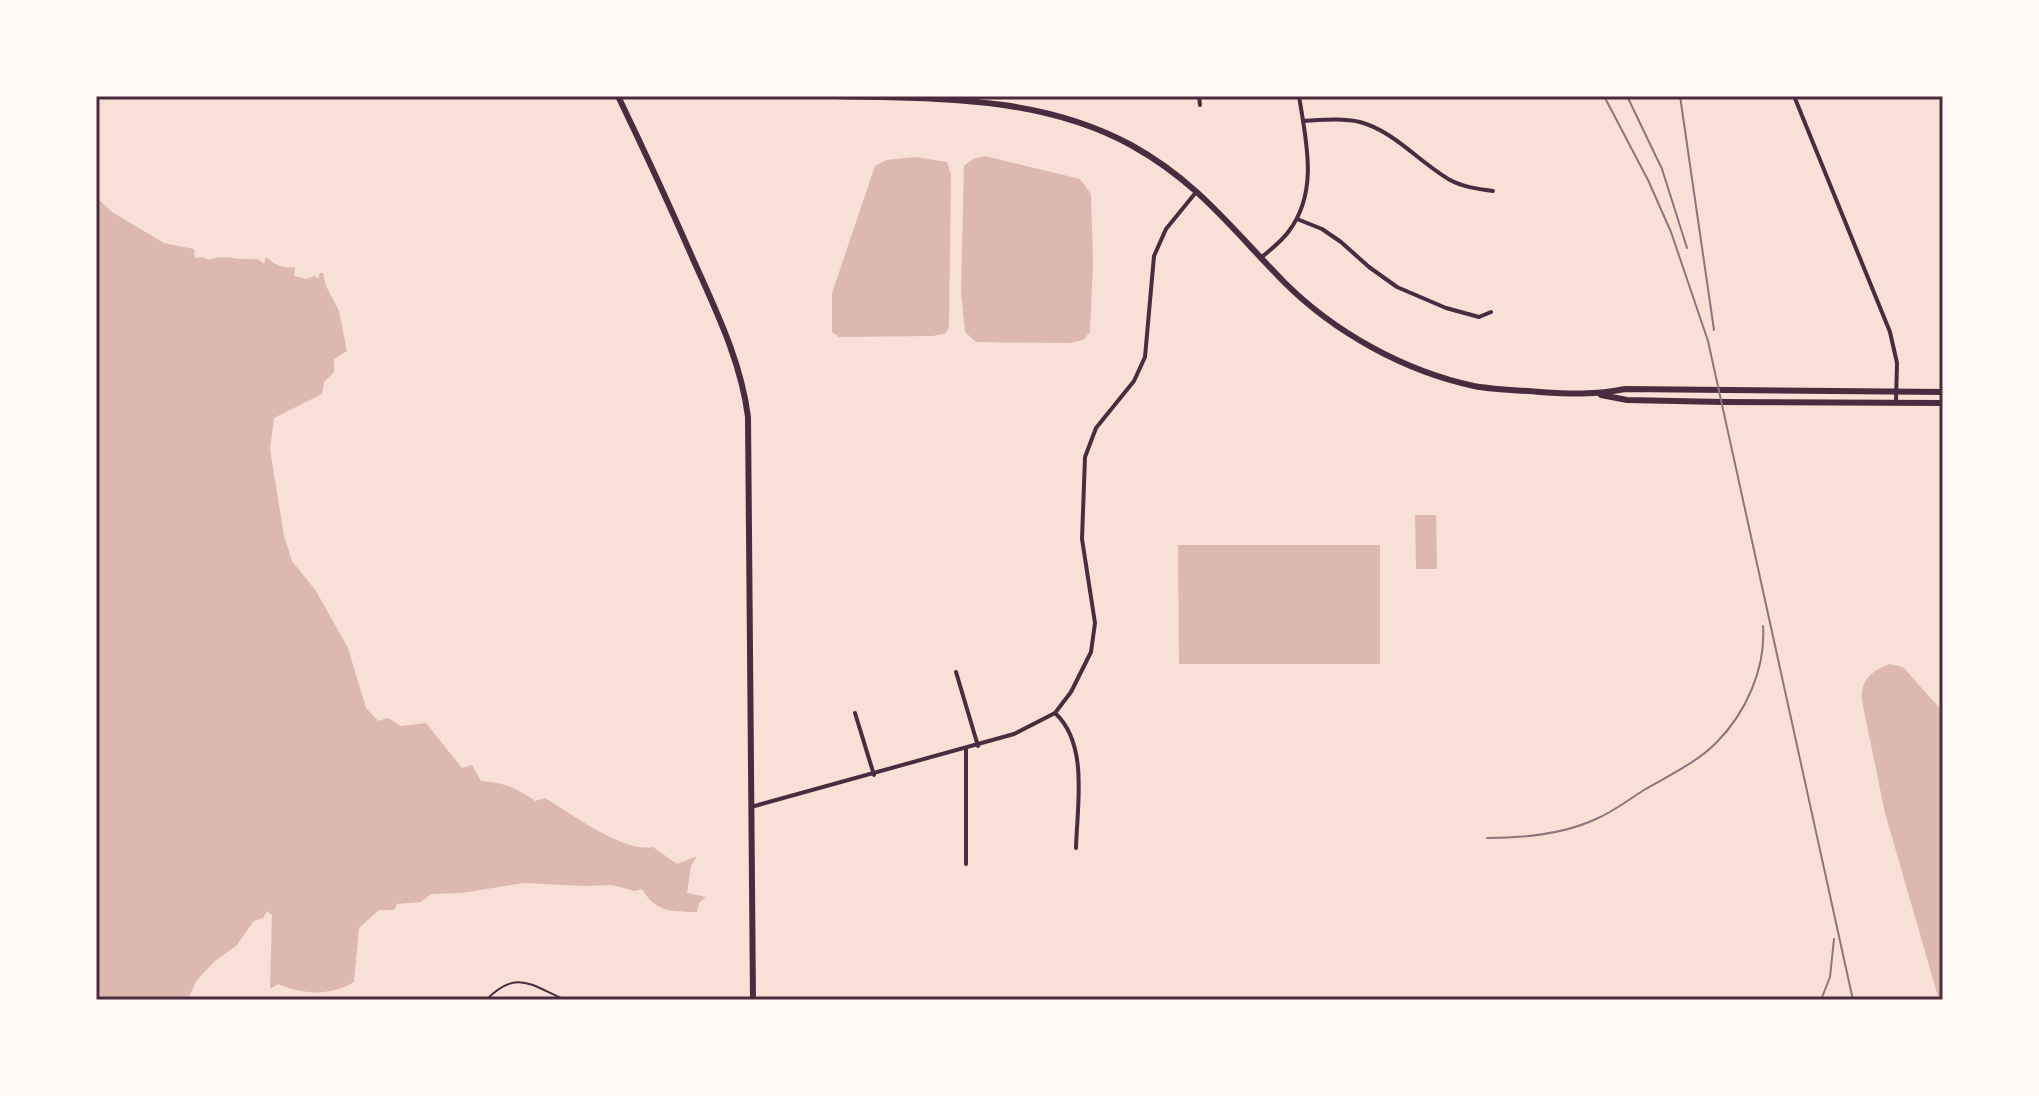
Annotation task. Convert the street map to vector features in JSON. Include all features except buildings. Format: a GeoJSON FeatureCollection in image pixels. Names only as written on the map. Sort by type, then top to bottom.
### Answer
{"type":"FeatureCollection","features":[{"type":"Feature","properties":{"kind":"street"},"geometry":{"type":"LineString","coordinates":[[618,96],[722,323],[745,394],[748,417],[753,1000]]}},
{"type":"Feature","properties":{"kind":"street"},"geometry":{"type":"LineString","coordinates":[[834,96],[974,100],[1070,119],[1129,144],[1168,167],[1197,191],[1311,306],[1341,328],[1415,368],[1482,387],[1627,400],[1943,403]]}},
{"type":"Feature","properties":{"kind":"street"},"geometry":{"type":"LineString","coordinates":[[1199,96],[1200,105]]}},
{"type":"Feature","properties":{"kind":"street"},"geometry":{"type":"LineString","coordinates":[[1262,257],[1288,233],[1297,219],[1309,177],[1299,96]]}},
{"type":"Feature","properties":{"kind":"street"},"geometry":{"type":"LineString","coordinates":[[1794,96],[1896,349],[1896,402]]}},
{"type":"Feature","properties":{"kind":"street"},"geometry":{"type":"LineString","coordinates":[[1303,121],[1362,123],[1392,139],[1451,180],[1467,187],[1493,191]]}},
{"type":"Feature","properties":{"kind":"street"},"geometry":{"type":"LineString","coordinates":[[751,807],[978,746],[1025,730],[1055,713],[1071,692],[1087,664],[1095,633],[1082,539],[1082,480],[1088,446],[1102,419],[1134,381],[1145,357],[1154,256],[1166,229],[1197,191]]}},
{"type":"Feature","properties":{"kind":"street"},"geometry":{"type":"LineString","coordinates":[[1297,219],[1322,229],[1397,287],[1446,308],[1479,317],[1491,312]]}},
{"type":"Feature","properties":{"kind":"street"},"geometry":{"type":"LineString","coordinates":[[1598,395],[1625,389],[1943,392]]}},
{"type":"Feature","properties":{"kind":"street"},"geometry":{"type":"LineString","coordinates":[[956,672],[978,746]]}},
{"type":"Feature","properties":{"kind":"street"},"geometry":{"type":"LineString","coordinates":[[855,713],[874,775]]}},
{"type":"Feature","properties":{"kind":"street"},"geometry":{"type":"LineString","coordinates":[[1055,713],[1069,729],[1076,748],[1076,848]]}},
{"type":"Feature","properties":{"kind":"street"},"geometry":{"type":"LineString","coordinates":[[966,749],[966,864]]}},
{"type":"Feature","properties":{"kind":"path"},"geometry":{"type":"LineString","coordinates":[[486,1000],[506,983],[524,982],[566,1000]]}},
{"type":"Feature","properties":{"kind":"shaded area"},"geometry":{"type":"Polygon","coordinates":[[[985,156],[1080,179],[1091,194],[1093,263],[1090,332],[1083,340],[1070,343],[976,342],[965,332],[961,293],[964,166],[973,159],[985,156]]]}},
{"type":"Feature","properties":{"kind":"shaded area"},"geometry":{"type":"Polygon","coordinates":[[[916,157],[947,162],[951,174],[949,326],[946,333],[933,336],[839,337],[832,332],[832,293],[875,166],[886,160],[916,157]]]}},
{"type":"Feature","properties":{"kind":"shaded area"},"geometry":{"type":"Polygon","coordinates":[[[96,197],[112,212],[164,243],[194,249],[195,258],[258,259],[264,264],[266,257],[279,266],[295,267],[294,276],[306,279],[315,276],[318,279],[323,273],[339,311],[347,351],[334,359],[334,372],[324,382],[322,394],[274,418],[270,449],[284,536],[292,561],[316,591],[348,648],[366,708],[378,721],[388,718],[401,726],[426,723],[462,768],[472,765],[481,781],[509,786],[535,801],[545,798],[613,838],[627,844],[653,847],[677,864],[697,856],[691,866],[687,893],[706,897],[699,903],[697,912],[665,909],[647,897],[642,889],[635,891],[612,885],[524,883],[461,893],[431,894],[421,902],[397,904],[394,910],[379,910],[359,928],[354,982],[336,990],[317,992],[278,984],[270,989],[272,915],[267,911],[263,918],[254,921],[236,946],[215,961],[196,981],[188,1000],[96,1000],[96,197]]]}},
{"type":"Feature","properties":{"kind":"shaded area"},"geometry":{"type":"Polygon","coordinates":[[[1415,515],[1436,515],[1437,569],[1416,569],[1415,515]]]}},
{"type":"Feature","properties":{"kind":"shaded area"},"geometry":{"type":"Polygon","coordinates":[[[1178,545],[1380,545],[1380,664],[1179,664],[1178,545]]]}},
{"type":"Feature","properties":{"kind":"shaded area"},"geometry":{"type":"Polygon","coordinates":[[[1890,664],[1903,667],[1943,712],[1943,1000],[1939,1000],[1885,813],[1862,701],[1863,687],[1868,677],[1890,664]]]}},
{"type":"Feature","properties":{"kind":"railway"},"geometry":{"type":"LineString","coordinates":[[1604,96],[1671,232],[1708,341],[1853,1000]]}},
{"type":"Feature","properties":{"kind":"railway"},"geometry":{"type":"LineString","coordinates":[[1627,96],[1662,169],[1687,248]]}},
{"type":"Feature","properties":{"kind":"railway"},"geometry":{"type":"LineString","coordinates":[[1680,96],[1714,330]]}},
{"type":"Feature","properties":{"kind":"railway"},"geometry":{"type":"LineString","coordinates":[[1487,838],[1543,834],[1584,824],[1608,813],[1700,757],[1727,731],[1745,704],[1761,658],[1763,626]]}},
{"type":"Feature","properties":{"kind":"railway"},"geometry":{"type":"LineString","coordinates":[[1821,1000],[1830,977],[1834,939]]}}]}
